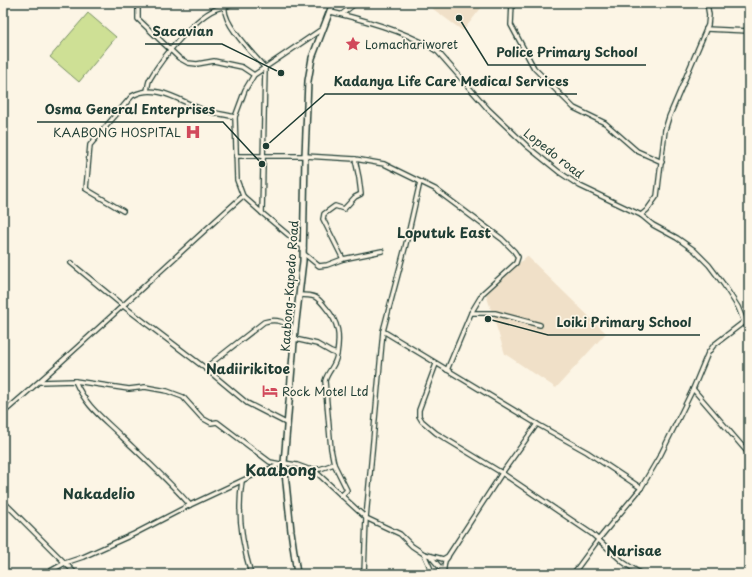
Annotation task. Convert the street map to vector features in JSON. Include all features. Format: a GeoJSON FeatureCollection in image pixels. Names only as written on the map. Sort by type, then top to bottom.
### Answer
{"type":"FeatureCollection","features":[{"type":"Feature","properties":{"kind":"main road","name":"Kaabong-Kapedo Road"},"geometry":{"type":"LineString","coordinates":[[297,574],[283,464],[288,424],[303,250],[308,81],[312,58],[325,28],[333,3]]}},
{"type":"Feature","properties":{"kind":"street"},"geometry":{"type":"LineString","coordinates":[[138,3],[138,19],[179,58],[188,63],[197,64],[214,61],[242,67],[254,75]]}},
{"type":"Feature","properties":{"kind":"street"},"geometry":{"type":"LineString","coordinates":[[147,91],[149,80],[170,50],[197,21],[219,7],[225,7],[236,3]]}},
{"type":"Feature","properties":{"kind":"street"},"geometry":{"type":"LineString","coordinates":[[342,14],[356,3]]}},
{"type":"Feature","properties":{"kind":"street"},"geometry":{"type":"LineString","coordinates":[[512,3],[511,25],[534,68],[574,108],[604,123],[637,151],[662,162]]}},
{"type":"Feature","properties":{"kind":"street"},"geometry":{"type":"LineString","coordinates":[[641,215],[647,210],[657,196],[665,130],[669,117],[708,25],[708,3]]}},
{"type":"Feature","properties":{"kind":"street"},"geometry":{"type":"LineString","coordinates":[[225,7],[224,11],[229,23],[241,41],[265,68],[262,214]]}},
{"type":"Feature","properties":{"kind":"street","name":"Lopedo road"},"geometry":{"type":"LineString","coordinates":[[331,12],[342,14],[400,33],[429,46],[446,60],[488,109],[540,157],[580,186],[641,215],[653,225],[677,238],[694,250],[709,265],[738,307],[749,330]]}},
{"type":"Feature","properties":{"kind":"street"},"geometry":{"type":"LineString","coordinates":[[325,28],[254,75],[245,90],[235,117],[237,180],[243,196],[319,266],[328,265],[343,259],[382,251]]}},
{"type":"Feature","properties":{"kind":"street"},"geometry":{"type":"LineString","coordinates":[[706,29],[749,31]]}},
{"type":"Feature","properties":{"kind":"street"},"geometry":{"type":"LineString","coordinates":[[124,211],[86,189],[90,145],[132,96],[140,92],[160,91],[203,110],[235,117]]}},
{"type":"Feature","properties":{"kind":"street"},"geometry":{"type":"LineString","coordinates":[[236,156],[305,156],[355,159],[384,164],[435,189],[502,239],[514,251],[518,257],[516,262],[483,293],[471,313],[447,370]]}},
{"type":"Feature","properties":{"kind":"street"},"geometry":{"type":"LineString","coordinates":[[343,259],[323,219],[324,214],[335,206],[344,208],[355,197],[361,194],[355,159]]}},
{"type":"Feature","properties":{"kind":"street"},"geometry":{"type":"LineString","coordinates":[[364,574],[366,518],[383,331],[405,248],[420,182]]}},
{"type":"Feature","properties":{"kind":"street"},"geometry":{"type":"LineString","coordinates":[[3,413],[40,382],[122,305],[243,196]]}},
{"type":"Feature","properties":{"kind":"street"},"geometry":{"type":"LineString","coordinates":[[71,263],[122,305],[205,368],[247,403],[288,424]]}},
{"type":"Feature","properties":{"kind":"street"},"geometry":{"type":"LineString","coordinates":[[299,295],[316,298],[323,303],[334,317],[338,331],[339,344],[336,362],[327,373],[325,381],[331,450],[334,464],[346,490],[341,496]]}},
{"type":"Feature","properties":{"kind":"street"},"geometry":{"type":"LineString","coordinates":[[471,313],[495,313],[540,325]]}},
{"type":"Feature","properties":{"kind":"street"},"geometry":{"type":"LineString","coordinates":[[573,574],[598,540],[641,488],[661,454],[693,389],[708,353],[714,345],[749,318]]}},
{"type":"Feature","properties":{"kind":"street"},"geometry":{"type":"LineString","coordinates":[[205,368],[264,322],[275,320],[286,322],[295,330]]}},
{"type":"Feature","properties":{"kind":"street"},"geometry":{"type":"LineString","coordinates":[[383,331],[436,364],[586,452],[641,488]]}},
{"type":"Feature","properties":{"kind":"street"},"geometry":{"type":"LineString","coordinates":[[295,339],[318,344],[337,354]]}},
{"type":"Feature","properties":{"kind":"street"},"geometry":{"type":"LineString","coordinates":[[436,364],[419,410],[419,416],[426,426],[436,434],[502,473],[592,534],[623,562],[641,574]]}},
{"type":"Feature","properties":{"kind":"street"},"geometry":{"type":"LineString","coordinates":[[40,382],[75,381],[129,390],[145,387],[176,394],[188,402],[202,418],[211,423],[217,422],[270,462],[298,465],[316,472],[366,518],[400,534],[412,546],[424,554],[443,559],[448,556]]}},
{"type":"Feature","properties":{"kind":"street"},"geometry":{"type":"LineString","coordinates":[[75,381],[81,394],[95,412],[165,478],[190,505]]}},
{"type":"Feature","properties":{"kind":"street"},"geometry":{"type":"LineString","coordinates":[[693,389],[749,454]]}},
{"type":"Feature","properties":{"kind":"street"},"geometry":{"type":"LineString","coordinates":[[444,573],[448,556],[502,473],[537,424]]}},
{"type":"Feature","properties":{"kind":"street"},"geometry":{"type":"LineString","coordinates":[[45,574],[65,563],[83,557],[134,534],[190,505],[268,469],[283,464]]}},
{"type":"Feature","properties":{"kind":"street"},"geometry":{"type":"LineString","coordinates":[[310,469],[320,469],[334,464]]}},
{"type":"Feature","properties":{"kind":"street"},"geometry":{"type":"LineString","coordinates":[[242,481],[240,498],[242,533],[246,557],[251,574]]}},
{"type":"Feature","properties":{"kind":"street"},"geometry":{"type":"LineString","coordinates":[[3,501],[76,574]]}},
{"type":"Feature","properties":{"kind":"street"},"geometry":{"type":"LineString","coordinates":[[424,554],[433,574]]}},
{"type":"Feature","properties":{"kind":"street"},"geometry":{"type":"LineString","coordinates":[[430,556],[444,573]]}},
{"type":"Feature","properties":{"kind":"shaded area"},"geometry":{"type":"Polygon","coordinates":[[[425,3],[485,3],[463,31],[425,3]]]}},
{"type":"Feature","properties":{"kind":"shaded area"},"geometry":{"type":"Polygon","coordinates":[[[527,256],[606,333],[556,388],[505,354],[486,294],[527,256]]]}},
{"type":"Feature","properties":{"kind":"green space"},"geometry":{"type":"Polygon","coordinates":[[[88,13],[116,37],[79,82],[50,57],[88,13]]]}},
{"type":"Feature","properties":{"kind":"place","name":"Police Primary School"},"geometry":{"type":"Point","coordinates":[459,18]}},
{"type":"Feature","properties":{"kind":"place","name":"Lomachariworet"},"geometry":{"type":"Point","coordinates":[353,44]}},
{"type":"Feature","properties":{"kind":"place","name":"Sacavian"},"geometry":{"type":"Point","coordinates":[281,73]}},
{"type":"Feature","properties":{"kind":"place","name":"KAABONG HOSPITAL"},"geometry":{"type":"Point","coordinates":[193,132]}},
{"type":"Feature","properties":{"kind":"place","name":"Kadanya Life Care Medical Services"},"geometry":{"type":"Point","coordinates":[266,146]}},
{"type":"Feature","properties":{"kind":"place","name":"Osma General Enterprises"},"geometry":{"type":"Point","coordinates":[262,164]}},
{"type":"Feature","properties":{"kind":"place","name":"Loiki Primary School"},"geometry":{"type":"Point","coordinates":[488,319]}},
{"type":"Feature","properties":{"kind":"place","name":"Rock Motel Ltd"},"geometry":{"type":"Point","coordinates":[270,391]}},
{"type":"Feature","properties":{"kind":"district","name":"Loputuk East"},"geometry":{"type":"Point","coordinates":[444,232]}},
{"type":"Feature","properties":{"kind":"district","name":"Nadiirikitoe"},"geometry":{"type":"Point","coordinates":[248,368]}},
{"type":"Feature","properties":{"kind":"district","name":"Kaabong"},"geometry":{"type":"Point","coordinates":[281,469]}},
{"type":"Feature","properties":{"kind":"district","name":"Nakadelio"},"geometry":{"type":"Point","coordinates":[99,493]}},
{"type":"Feature","properties":{"kind":"district","name":"Narisae"},"geometry":{"type":"Point","coordinates":[634,550]}}]}
